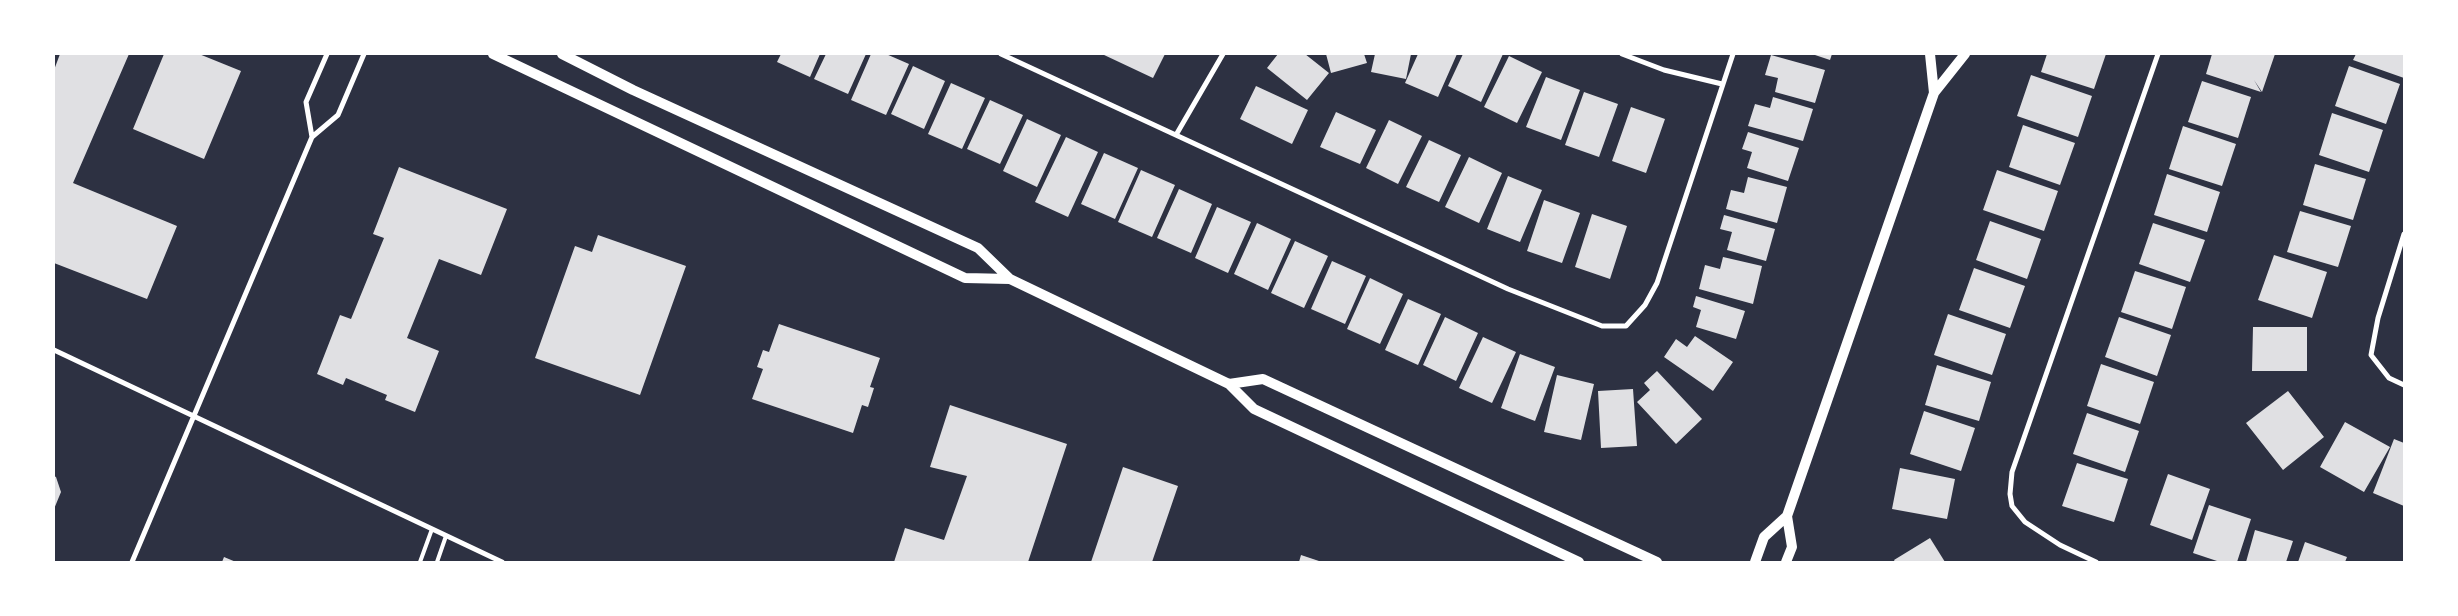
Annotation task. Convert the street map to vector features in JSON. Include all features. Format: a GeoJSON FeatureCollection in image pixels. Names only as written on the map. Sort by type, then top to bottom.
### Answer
{"type":"FeatureCollection","features":[{"type":"Feature","properties":{"kind":"main road"},"geometry":{"type":"LineString","coordinates":[[493,54],[965,278],[1010,279]]}},
{"type":"Feature","properties":{"kind":"main road"},"geometry":{"type":"LineString","coordinates":[[562,54],[633,90],[978,248],[1010,279],[1229,384],[1254,410],[1579,562]]}},
{"type":"Feature","properties":{"kind":"main road"},"geometry":{"type":"LineString","coordinates":[[1930,54],[1934,93]]}},
{"type":"Feature","properties":{"kind":"main road"},"geometry":{"type":"LineString","coordinates":[[1786,562],[1792,547],[1787,516],[1934,93],[1965,54]]}},
{"type":"Feature","properties":{"kind":"main road"},"geometry":{"type":"LineString","coordinates":[[1229,384],[1263,379],[1657,562]]}},
{"type":"Feature","properties":{"kind":"main road"},"geometry":{"type":"LineString","coordinates":[[1754,562],[1764,537],[1787,516]]}},
{"type":"Feature","properties":{"kind":"street"},"geometry":{"type":"LineString","coordinates":[[312,137],[306,102],[327,54]]}},
{"type":"Feature","properties":{"kind":"street"},"geometry":{"type":"LineString","coordinates":[[132,562],[312,137],[338,115],[364,54]]}},
{"type":"Feature","properties":{"kind":"street"},"geometry":{"type":"LineString","coordinates":[[1001,54],[1508,289],[1602,326],[1626,326],[1645,305],[1657,283],[1733,54]]}},
{"type":"Feature","properties":{"kind":"street"},"geometry":{"type":"LineString","coordinates":[[1176,135],[1222,54]]}},
{"type":"Feature","properties":{"kind":"street"},"geometry":{"type":"LineString","coordinates":[[1622,54],[1664,70],[1722,84]]}},
{"type":"Feature","properties":{"kind":"street"},"geometry":{"type":"LineString","coordinates":[[2096,562],[2060,545],[2024,522],[2012,506],[2010,494],[2012,472],[2158,54]]}},
{"type":"Feature","properties":{"kind":"street"},"geometry":{"type":"LineString","coordinates":[[2404,234],[2378,318],[2371,355],[2389,378],[2404,385]]}},
{"type":"Feature","properties":{"kind":"street"},"geometry":{"type":"LineString","coordinates":[[54,350],[502,562]]}},
{"type":"Feature","properties":{"kind":"lane"},"geometry":{"type":"LineString","coordinates":[[420,562],[432,529]]}},
{"type":"Feature","properties":{"kind":"lane"},"geometry":{"type":"LineString","coordinates":[[437,562],[446,536]]}},
{"type":"Feature","properties":{"kind":"building"},"geometry":{"type":"Polygon","coordinates":[[[60,54],[129,54],[73,183],[177,226],[147,299],[54,263],[54,70],[60,54]]]}},
{"type":"Feature","properties":{"kind":"building"},"geometry":{"type":"Polygon","coordinates":[[[164,54],[199,54],[241,71],[204,159],[133,129],[164,54]]]}},
{"type":"Feature","properties":{"kind":"building"},"geometry":{"type":"Polygon","coordinates":[[[781,54],[820,54],[810,77],[777,62],[781,54]]]}},
{"type":"Feature","properties":{"kind":"building"},"geometry":{"type":"Polygon","coordinates":[[[826,54],[866,54],[848,94],[814,79],[826,54]]]}},
{"type":"Feature","properties":{"kind":"building"},"geometry":{"type":"Polygon","coordinates":[[[871,54],[886,54],[909,64],[886,115],[851,100],[871,54]]]}},
{"type":"Feature","properties":{"kind":"building"},"geometry":{"type":"Polygon","coordinates":[[[1102,54],[1165,54],[1153,78],[1102,54]]]}},
{"type":"Feature","properties":{"kind":"building"},"geometry":{"type":"Polygon","coordinates":[[[1278,54],[1305,54],[1329,73],[1307,100],[1267,68],[1278,54]]]}},
{"type":"Feature","properties":{"kind":"building"},"geometry":{"type":"Polygon","coordinates":[[[1326,54],[1364,54],[1367,63],[1331,73],[1326,54]]]}},
{"type":"Feature","properties":{"kind":"building"},"geometry":{"type":"Polygon","coordinates":[[[1375,54],[1411,54],[1406,79],[1371,72],[1375,54]]]}},
{"type":"Feature","properties":{"kind":"building"},"geometry":{"type":"Polygon","coordinates":[[[1418,54],[1457,54],[1438,97],[1405,83],[1418,54]]]}},
{"type":"Feature","properties":{"kind":"building"},"geometry":{"type":"Polygon","coordinates":[[[1463,54],[1503,54],[1481,102],[1448,86],[1463,54]]]}},
{"type":"Feature","properties":{"kind":"building"},"geometry":{"type":"Polygon","coordinates":[[[1812,54],[1832,54],[1830,60],[1812,54]]]}},
{"type":"Feature","properties":{"kind":"building"},"geometry":{"type":"Polygon","coordinates":[[[2047,54],[2106,54],[2094,89],[2041,72],[2047,54]]]}},
{"type":"Feature","properties":{"kind":"building"},"geometry":{"type":"Polygon","coordinates":[[[2212,54],[2275,54],[2262,92],[2254,80],[2261,92],[2206,74],[2212,54]]]}},
{"type":"Feature","properties":{"kind":"building"},"geometry":{"type":"Polygon","coordinates":[[[2356,54],[2404,54],[2404,78],[2353,60],[2356,54]]]}},
{"type":"Feature","properties":{"kind":"building"},"geometry":{"type":"Polygon","coordinates":[[[1771,55],[1825,70],[1815,103],[1775,92],[1778,78],[1765,75],[1771,55]]]}},
{"type":"Feature","properties":{"kind":"building"},"geometry":{"type":"Polygon","coordinates":[[[1509,56],[1542,72],[1517,123],[1484,107],[1509,56]]]}},
{"type":"Feature","properties":{"kind":"building"},"geometry":{"type":"Polygon","coordinates":[[[913,66],[945,81],[924,129],[891,114],[913,66]]]}},
{"type":"Feature","properties":{"kind":"building"},"geometry":{"type":"Polygon","coordinates":[[[2349,66],[2400,84],[2386,124],[2335,106],[2349,66]]]}},
{"type":"Feature","properties":{"kind":"building"},"geometry":{"type":"Polygon","coordinates":[[[2031,75],[2092,96],[2078,137],[2017,116],[2031,75]]]}},
{"type":"Feature","properties":{"kind":"building"},"geometry":{"type":"Polygon","coordinates":[[[1546,77],[1580,90],[1561,140],[1526,127],[1546,77]]]}},
{"type":"Feature","properties":{"kind":"building"},"geometry":{"type":"Polygon","coordinates":[[[2202,81],[2251,97],[2238,138],[2188,122],[2202,81]]]}},
{"type":"Feature","properties":{"kind":"building"},"geometry":{"type":"Polygon","coordinates":[[[951,83],[985,98],[962,149],[928,134],[951,83]]]}},
{"type":"Feature","properties":{"kind":"building"},"geometry":{"type":"Polygon","coordinates":[[[1256,86],[1308,110],[1292,144],[1240,119],[1256,86]]]}},
{"type":"Feature","properties":{"kind":"building"},"geometry":{"type":"Polygon","coordinates":[[[1584,92],[1618,104],[1599,157],[1565,145],[1584,92]]]}},
{"type":"Feature","properties":{"kind":"building"},"geometry":{"type":"Polygon","coordinates":[[[1773,97],[1813,109],[1803,141],[1748,126],[1755,104],[1770,108],[1773,97]]]}},
{"type":"Feature","properties":{"kind":"building"},"geometry":{"type":"Polygon","coordinates":[[[990,100],[1023,115],[1000,164],[967,149],[990,100]]]}},
{"type":"Feature","properties":{"kind":"building"},"geometry":{"type":"Polygon","coordinates":[[[1631,107],[1665,119],[1646,173],[1612,161],[1631,107]]]}},
{"type":"Feature","properties":{"kind":"building"},"geometry":{"type":"Polygon","coordinates":[[[1336,112],[1376,130],[1360,164],[1320,147],[1336,112]]]}},
{"type":"Feature","properties":{"kind":"building"},"geometry":{"type":"Polygon","coordinates":[[[2332,113],[2383,130],[2369,172],[2319,155],[2332,113]]]}},
{"type":"Feature","properties":{"kind":"building"},"geometry":{"type":"Polygon","coordinates":[[[1027,119],[1061,135],[1037,187],[1003,171],[1027,119]]]}},
{"type":"Feature","properties":{"kind":"building"},"geometry":{"type":"Polygon","coordinates":[[[1389,120],[1422,136],[1398,184],[1366,168],[1389,120]]]}},
{"type":"Feature","properties":{"kind":"building"},"geometry":{"type":"Polygon","coordinates":[[[2023,125],[2075,143],[2060,185],[2009,167],[2023,125]]]}},
{"type":"Feature","properties":{"kind":"building"},"geometry":{"type":"Polygon","coordinates":[[[2183,126],[2236,144],[2222,186],[2169,169],[2183,126]]]}},
{"type":"Feature","properties":{"kind":"building"},"geometry":{"type":"Polygon","coordinates":[[[1748,132],[1799,148],[1788,181],[1747,168],[1752,152],[1742,149],[1748,132]]]}},
{"type":"Feature","properties":{"kind":"building"},"geometry":{"type":"Polygon","coordinates":[[[1066,137],[1098,152],[1068,217],[1035,202],[1066,137]]]}},
{"type":"Feature","properties":{"kind":"building"},"geometry":{"type":"Polygon","coordinates":[[[1429,140],[1461,155],[1439,202],[1406,187],[1429,140]]]}},
{"type":"Feature","properties":{"kind":"building"},"geometry":{"type":"Polygon","coordinates":[[[1104,153],[1138,168],[1115,219],[1081,204],[1104,153]]]}},
{"type":"Feature","properties":{"kind":"building"},"geometry":{"type":"Polygon","coordinates":[[[1469,157],[1502,173],[1479,223],[1445,207],[1469,157]]]}},
{"type":"Feature","properties":{"kind":"building"},"geometry":{"type":"Polygon","coordinates":[[[2315,164],[2366,179],[2353,220],[2303,205],[2315,164]]]}},
{"type":"Feature","properties":{"kind":"building"},"geometry":{"type":"Polygon","coordinates":[[[399,167],[507,209],[481,275],[439,259],[407,338],[439,351],[415,412],[385,400],[387,395],[346,378],[343,385],[317,374],[340,315],[351,319],[384,238],[373,234],[399,167]]]}},
{"type":"Feature","properties":{"kind":"building"},"geometry":{"type":"Polygon","coordinates":[[[1141,170],[1175,185],[1152,237],[1118,222],[1141,170]]]}},
{"type":"Feature","properties":{"kind":"building"},"geometry":{"type":"Polygon","coordinates":[[[1997,170],[2058,191],[2044,231],[1983,210],[1997,170]]]}},
{"type":"Feature","properties":{"kind":"building"},"geometry":{"type":"Polygon","coordinates":[[[2167,174],[2220,192],[2207,232],[2154,215],[2167,174]]]}},
{"type":"Feature","properties":{"kind":"building"},"geometry":{"type":"Polygon","coordinates":[[[1508,176],[1542,190],[1520,242],[1487,229],[1508,176]]]}},
{"type":"Feature","properties":{"kind":"building"},"geometry":{"type":"Polygon","coordinates":[[[1748,177],[1787,187],[1777,223],[1726,209],[1731,190],[1744,193],[1748,177]]]}},
{"type":"Feature","properties":{"kind":"building"},"geometry":{"type":"Polygon","coordinates":[[[1179,189],[1212,204],[1191,253],[1157,238],[1179,189]]]}},
{"type":"Feature","properties":{"kind":"building"},"geometry":{"type":"Polygon","coordinates":[[[1544,200],[1580,213],[1562,263],[1527,251],[1544,200]]]}},
{"type":"Feature","properties":{"kind":"building"},"geometry":{"type":"Polygon","coordinates":[[[1217,207],[1251,222],[1228,273],[1195,258],[1217,207]]]}},
{"type":"Feature","properties":{"kind":"building"},"geometry":{"type":"Polygon","coordinates":[[[2300,211],[2351,226],[2338,267],[2287,252],[2300,211]]]}},
{"type":"Feature","properties":{"kind":"building"},"geometry":{"type":"Polygon","coordinates":[[[1592,214],[1627,226],[1610,279],[1575,267],[1592,214]]]}},
{"type":"Feature","properties":{"kind":"building"},"geometry":{"type":"Polygon","coordinates":[[[1724,215],[1775,229],[1766,261],[1727,250],[1732,232],[1720,229],[1724,215]]]}},
{"type":"Feature","properties":{"kind":"building"},"geometry":{"type":"Polygon","coordinates":[[[1990,221],[2041,239],[2027,279],[1976,260],[1990,221]]]}},
{"type":"Feature","properties":{"kind":"building"},"geometry":{"type":"Polygon","coordinates":[[[1257,223],[1291,239],[1268,290],[1234,274],[1257,223]]]}},
{"type":"Feature","properties":{"kind":"building"},"geometry":{"type":"Polygon","coordinates":[[[2153,223],[2205,240],[2190,282],[2139,264],[2153,223]]]}},
{"type":"Feature","properties":{"kind":"building"},"geometry":{"type":"Polygon","coordinates":[[[598,235],[686,266],[640,395],[535,358],[575,246],[592,252],[598,235]]]}},
{"type":"Feature","properties":{"kind":"building"},"geometry":{"type":"Polygon","coordinates":[[[1295,241],[1328,256],[1304,308],[1271,293],[1295,241]]]}},
{"type":"Feature","properties":{"kind":"building"},"geometry":{"type":"Polygon","coordinates":[[[2274,255],[2327,272],[2312,318],[2258,300],[2274,255]]]}},
{"type":"Feature","properties":{"kind":"building"},"geometry":{"type":"Polygon","coordinates":[[[1723,257],[1762,266],[1753,304],[1699,289],[1705,265],[1720,269],[1723,257]]]}},
{"type":"Feature","properties":{"kind":"building"},"geometry":{"type":"Polygon","coordinates":[[[1332,261],[1366,276],[1345,324],[1311,309],[1332,261]]]}},
{"type":"Feature","properties":{"kind":"building"},"geometry":{"type":"Polygon","coordinates":[[[1974,268],[2025,286],[2010,328],[1959,310],[1974,268]]]}},
{"type":"Feature","properties":{"kind":"building"},"geometry":{"type":"Polygon","coordinates":[[[2135,271],[2186,287],[2172,329],[2121,312],[2135,271]]]}},
{"type":"Feature","properties":{"kind":"building"},"geometry":{"type":"Polygon","coordinates":[[[1370,278],[1403,294],[1380,344],[1347,329],[1370,278]]]}},
{"type":"Feature","properties":{"kind":"building"},"geometry":{"type":"Polygon","coordinates":[[[1696,296],[1745,311],[1736,339],[1696,327],[1701,310],[1693,307],[1696,296]]]}},
{"type":"Feature","properties":{"kind":"building"},"geometry":{"type":"Polygon","coordinates":[[[1408,299],[1441,314],[1418,365],[1385,350],[1408,299]]]}},
{"type":"Feature","properties":{"kind":"building"},"geometry":{"type":"Polygon","coordinates":[[[1948,314],[2006,334],[1992,375],[1934,355],[1948,314]]]}},
{"type":"Feature","properties":{"kind":"building"},"geometry":{"type":"Polygon","coordinates":[[[1445,317],[1478,333],[1456,381],[1423,365],[1445,317]]]}},
{"type":"Feature","properties":{"kind":"building"},"geometry":{"type":"Polygon","coordinates":[[[2119,317],[2171,335],[2157,376],[2105,357],[2119,317]]]}},
{"type":"Feature","properties":{"kind":"building"},"geometry":{"type":"Polygon","coordinates":[[[779,324],[880,358],[870,387],[874,388],[868,407],[862,405],[853,433],[752,399],[763,369],[757,367],[763,350],[769,352],[779,324]]]}},
{"type":"Feature","properties":{"kind":"building"},"geometry":{"type":"Polygon","coordinates":[[[2253,327],[2307,327],[2307,371],[2252,371],[2253,327]]]}},
{"type":"Feature","properties":{"kind":"building"},"geometry":{"type":"Polygon","coordinates":[[[1695,336],[1733,362],[1713,391],[1664,357],[1676,339],[1687,347],[1695,336]]]}},
{"type":"Feature","properties":{"kind":"building"},"geometry":{"type":"Polygon","coordinates":[[[1483,337],[1516,352],[1492,403],[1459,388],[1483,337]]]}},
{"type":"Feature","properties":{"kind":"building"},"geometry":{"type":"Polygon","coordinates":[[[1520,354],[1555,367],[1535,421],[1501,408],[1520,354]]]}},
{"type":"Feature","properties":{"kind":"building"},"geometry":{"type":"Polygon","coordinates":[[[2101,364],[2154,382],[2140,424],[2087,406],[2101,364]]]}},
{"type":"Feature","properties":{"kind":"building"},"geometry":{"type":"Polygon","coordinates":[[[1937,365],[1991,382],[1979,421],[1925,405],[1937,365]]]}},
{"type":"Feature","properties":{"kind":"building"},"geometry":{"type":"Polygon","coordinates":[[[1657,371],[1702,419],[1676,444],[1637,402],[1650,390],[1644,383],[1657,371]]]}},
{"type":"Feature","properties":{"kind":"building"},"geometry":{"type":"Polygon","coordinates":[[[1557,375],[1594,384],[1581,440],[1544,432],[1557,375]]]}},
{"type":"Feature","properties":{"kind":"building"},"geometry":{"type":"Polygon","coordinates":[[[1633,389],[1637,446],[1601,448],[1598,391],[1633,389]]]}},
{"type":"Feature","properties":{"kind":"building"},"geometry":{"type":"Polygon","coordinates":[[[2288,391],[2324,437],[2283,470],[2246,423],[2288,391]]]}},
{"type":"Feature","properties":{"kind":"building"},"geometry":{"type":"Polygon","coordinates":[[[950,405],[1067,444],[1028,562],[894,562],[905,528],[944,540],[967,476],[930,467],[950,405]]]}},
{"type":"Feature","properties":{"kind":"building"},"geometry":{"type":"Polygon","coordinates":[[[1924,411],[1975,428],[1961,471],[1910,454],[1924,411]]]}},
{"type":"Feature","properties":{"kind":"building"},"geometry":{"type":"Polygon","coordinates":[[[2087,413],[2139,431],[2125,472],[2073,454],[2087,413]]]}},
{"type":"Feature","properties":{"kind":"building"},"geometry":{"type":"Polygon","coordinates":[[[2345,422],[2390,447],[2364,492],[2320,467],[2345,422]]]}},
{"type":"Feature","properties":{"kind":"building"},"geometry":{"type":"Polygon","coordinates":[[[2394,439],[2404,443],[2404,506],[2373,493],[2394,439]]]}},
{"type":"Feature","properties":{"kind":"building"},"geometry":{"type":"Polygon","coordinates":[[[2077,463],[2128,479],[2114,522],[2062,506],[2077,463]]]}},
{"type":"Feature","properties":{"kind":"building"},"geometry":{"type":"Polygon","coordinates":[[[1123,467],[1178,486],[1152,562],[1091,562],[1123,467]]]}},
{"type":"Feature","properties":{"kind":"building"},"geometry":{"type":"Polygon","coordinates":[[[1900,468],[1955,479],[1947,519],[1892,509],[1900,468]]]}},
{"type":"Feature","properties":{"kind":"building"},"geometry":{"type":"Polygon","coordinates":[[[2168,474],[2210,489],[2192,540],[2150,525],[2168,474]]]}},
{"type":"Feature","properties":{"kind":"building"},"geometry":{"type":"Polygon","coordinates":[[[54,476],[61,492],[54,509],[54,476]]]}},
{"type":"Feature","properties":{"kind":"building"},"geometry":{"type":"Polygon","coordinates":[[[2209,505],[2251,519],[2237,562],[2220,562],[2193,553],[2209,505]]]}},
{"type":"Feature","properties":{"kind":"building"},"geometry":{"type":"Polygon","coordinates":[[[2255,530],[2293,541],[2286,562],[2246,562],[2255,530]]]}},
{"type":"Feature","properties":{"kind":"building"},"geometry":{"type":"Polygon","coordinates":[[[1930,538],[1945,562],[1895,562],[1894,560],[1930,538]]]}},
{"type":"Feature","properties":{"kind":"building"},"geometry":{"type":"Polygon","coordinates":[[[2305,542],[2347,557],[2345,562],[2298,562],[2305,542]]]}},
{"type":"Feature","properties":{"kind":"building"},"geometry":{"type":"Polygon","coordinates":[[[1301,555],[1322,562],[1299,562],[1301,555]]]}},
{"type":"Feature","properties":{"kind":"building"},"geometry":{"type":"Polygon","coordinates":[[[224,557],[236,562],[222,562],[224,557]]]}}]}
